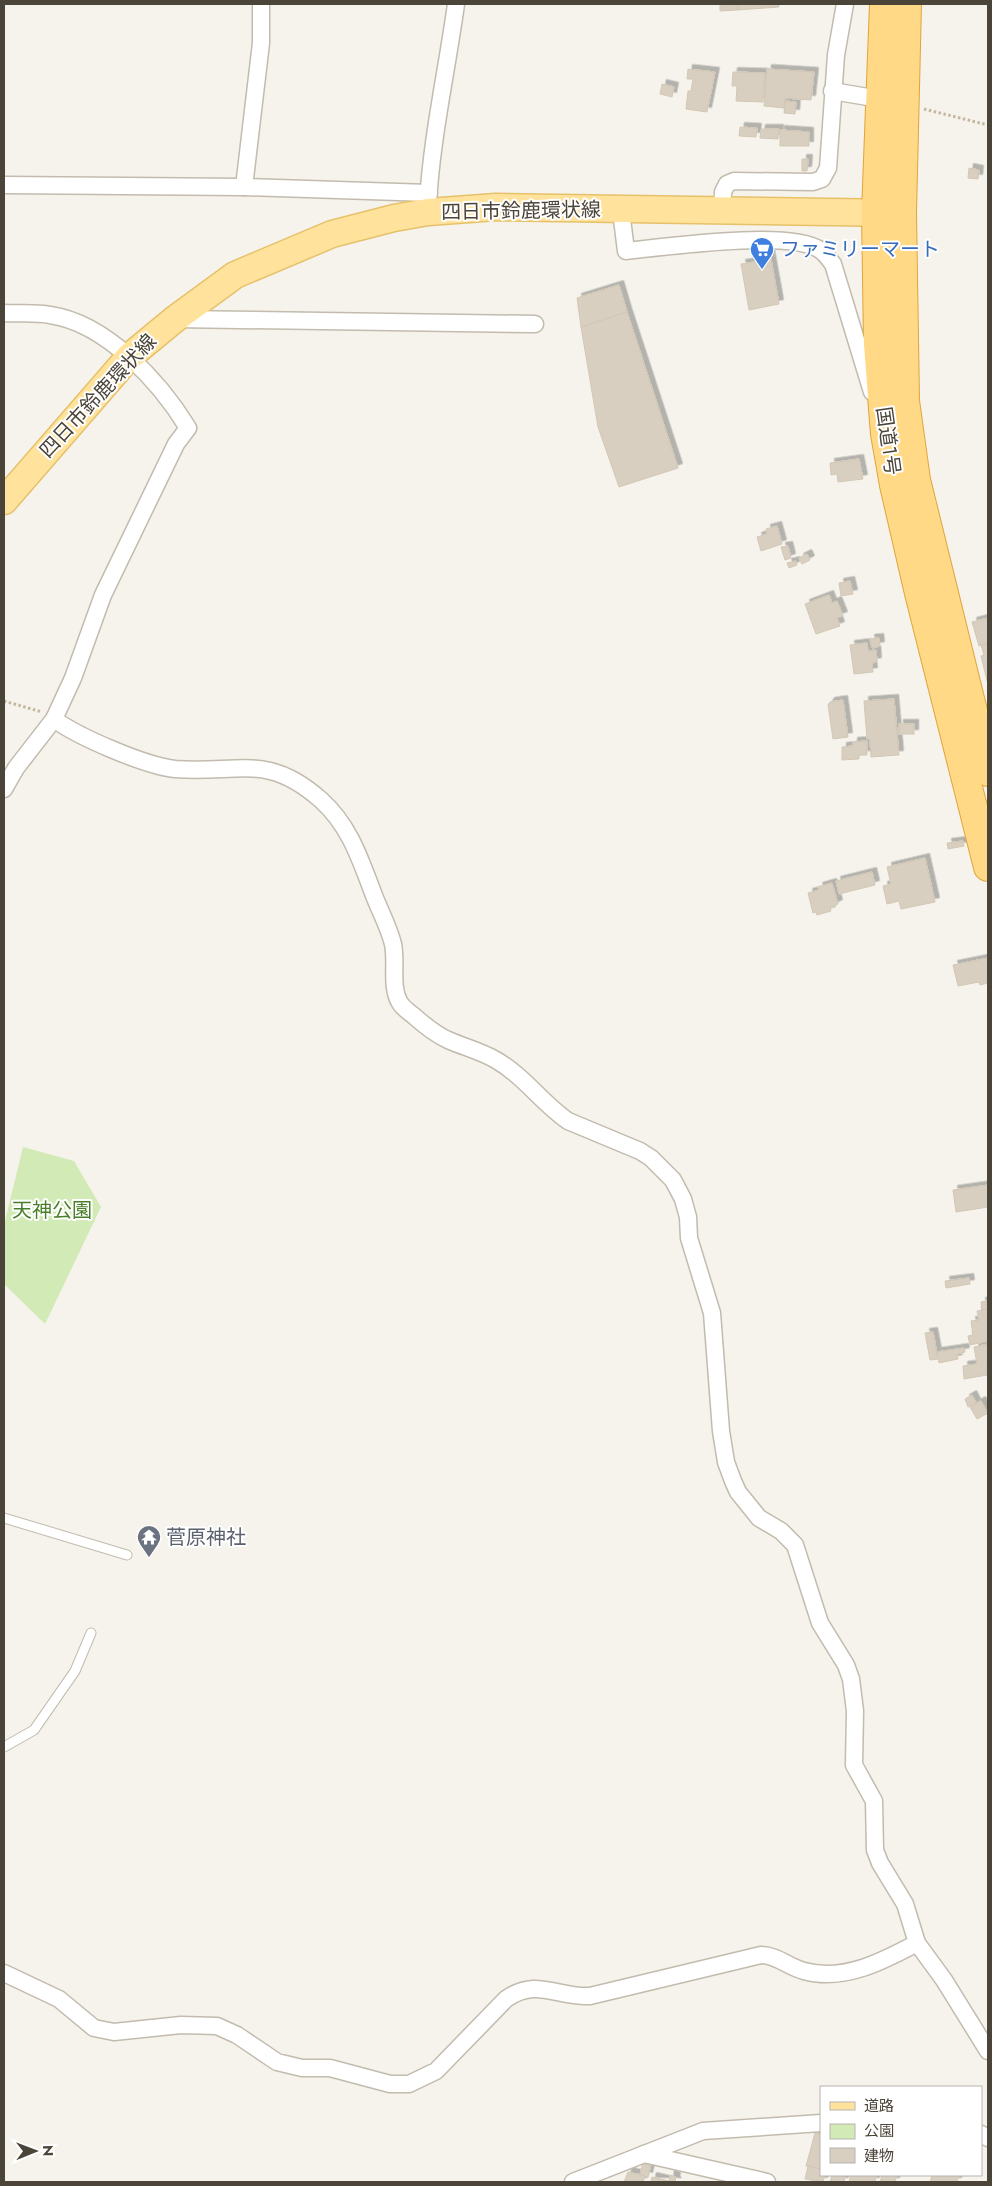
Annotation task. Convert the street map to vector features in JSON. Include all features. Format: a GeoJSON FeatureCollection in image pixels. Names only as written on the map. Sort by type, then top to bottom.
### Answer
{"type":"FeatureCollection","features":[{"type":"Feature","properties":{"kind":"highway","name":"国道1号"},"geometry":{"type":"LineString","coordinates":[[884,4],[892,101],[889,213],[878,344],[885,434],[905,483],[930,590],[988,866]]}},
{"type":"Feature","properties":{"kind":"highway","name":"国道1号"},"geometry":{"type":"LineString","coordinates":[[892,101],[907,4]]}},
{"type":"Feature","properties":{"kind":"highway","name":"国道1号"},"geometry":{"type":"LineString","coordinates":[[889,213],[905,401],[905,483]]}},
{"type":"Feature","properties":{"kind":"highway","name":"国道1号"},"geometry":{"type":"LineString","coordinates":[[930,590],[988,772]]}},
{"type":"Feature","properties":{"kind":"main road","name":"四日市鈴鹿環状線"},"geometry":{"type":"LineString","coordinates":[[4,501],[129,357],[175,319],[235,275],[332,234],[428,203],[496,208],[571,208],[621,211],[889,213]]}},
{"type":"Feature","properties":{"kind":"street"},"geometry":{"type":"LineString","coordinates":[[244,187],[261,43],[261,4]]}},
{"type":"Feature","properties":{"kind":"street"},"geometry":{"type":"LineString","coordinates":[[4,185],[244,187],[428,203],[438,109],[447,72],[456,4]]}},
{"type":"Feature","properties":{"kind":"street"},"geometry":{"type":"LineString","coordinates":[[722,212],[723,192],[727,184],[734,181],[812,182],[822,179],[828,168],[832,91],[845,4]]}},
{"type":"Feature","properties":{"kind":"street"},"geometry":{"type":"LineString","coordinates":[[832,91],[892,101]]}},
{"type":"Feature","properties":{"kind":"street"},"geometry":{"type":"LineString","coordinates":[[621,211],[626,251],[728,241],[799,242],[820,249],[833,264],[885,434]]}},
{"type":"Feature","properties":{"kind":"street"},"geometry":{"type":"LineString","coordinates":[[4,313],[50,315],[87,326],[129,357],[171,401],[188,428],[176,444],[103,595],[73,678],[54,719],[16,768],[4,789]]}},
{"type":"Feature","properties":{"kind":"street"},"geometry":{"type":"LineString","coordinates":[[175,319],[535,324]]}},
{"type":"Feature","properties":{"kind":"street"},"geometry":{"type":"LineString","coordinates":[[54,719],[81,736],[160,766],[176,769],[266,768],[300,784],[322,801],[344,825],[356,848],[392,943],[395,986],[400,1004],[428,1028],[447,1039],[495,1059],[513,1070],[558,1114],[568,1121],[640,1151],[656,1162],[673,1180],[683,1199],[688,1217],[689,1238],[712,1313],[721,1431],[726,1462],[733,1481],[759,1518],[782,1531],[795,1545],[820,1623],[846,1665],[855,1695],[854,1765],[874,1801],[875,1850],[880,1863],[905,1904],[918,1943],[944,1980],[988,2051]]}},
{"type":"Feature","properties":{"kind":"street"},"geometry":{"type":"LineString","coordinates":[[4,1973],[59,1999],[94,2028],[114,2032],[181,2025],[217,2026],[237,2035],[277,2062],[289,2066],[330,2068],[390,2084],[409,2084],[436,2070],[506,1999],[528,1988],[544,1988],[576,1997],[590,1996],[761,1955],[771,1955],[806,1972],[831,1974],[871,1966],[918,1943]]}},
{"type":"Feature","properties":{"kind":"street"},"geometry":{"type":"LineString","coordinates":[[573,2182],[703,2131],[820,2123]]}},
{"type":"Feature","properties":{"kind":"street"},"geometry":{"type":"LineString","coordinates":[[644,2154],[767,2182]]}},
{"type":"Feature","properties":{"kind":"lane"},"geometry":{"type":"LineString","coordinates":[[4,1518],[127,1554]]}},
{"type":"Feature","properties":{"kind":"lane"},"geometry":{"type":"LineString","coordinates":[[4,1747],[34,1730],[75,1671],[91,1634]]}},
{"type":"Feature","properties":{"kind":"path"},"geometry":{"type":"LineString","coordinates":[[892,101],[988,125]]}},
{"type":"Feature","properties":{"kind":"path"},"geometry":{"type":"LineString","coordinates":[[4,702],[49,714],[54,719]]}},
{"type":"Feature","properties":{"kind":"green space","name":"天神公園"},"geometry":{"type":"Polygon","coordinates":[[[23,1147],[74,1161],[101,1207],[45,1324],[4,1284],[4,1225],[23,1147]]]}},
{"type":"Feature","properties":{"kind":"building"},"geometry":{"type":"Polygon","coordinates":[[[720,4],[738,4],[737,10],[720,11],[720,4]]]}},
{"type":"Feature","properties":{"kind":"building"},"geometry":{"type":"Polygon","coordinates":[[[738,4],[779,4],[779,7],[737,10],[738,4]]]}},
{"type":"Feature","properties":{"kind":"building"},"geometry":{"type":"Polygon","coordinates":[[[688,69],[715,72],[707,112],[686,109],[688,91],[691,91],[693,79],[687,79],[688,69]]]}},
{"type":"Feature","properties":{"kind":"building"},"geometry":{"type":"Polygon","coordinates":[[[767,69],[814,72],[811,100],[785,98],[784,108],[764,106],[767,69]]]}},
{"type":"Feature","properties":{"kind":"building"},"geometry":{"type":"Polygon","coordinates":[[[733,72],[765,73],[763,102],[736,101],[737,86],[732,86],[733,72]]]}},
{"type":"Feature","properties":{"kind":"building"},"geometry":{"type":"Polygon","coordinates":[[[662,84],[674,87],[672,97],[660,94],[662,84]]]}},
{"type":"Feature","properties":{"kind":"building"},"geometry":{"type":"Polygon","coordinates":[[[785,101],[796,102],[795,114],[784,113],[785,101]]]}},
{"type":"Feature","properties":{"kind":"building"},"geometry":{"type":"Polygon","coordinates":[[[740,127],[757,128],[756,137],[739,136],[740,127]]]}},
{"type":"Feature","properties":{"kind":"building"},"geometry":{"type":"Polygon","coordinates":[[[761,129],[779,129],[778,139],[760,138],[761,129]]]}},
{"type":"Feature","properties":{"kind":"building"},"geometry":{"type":"Polygon","coordinates":[[[780,130],[809,132],[809,146],[780,146],[780,130]]]}},
{"type":"Feature","properties":{"kind":"building"},"geometry":{"type":"Polygon","coordinates":[[[802,159],[808,159],[807,171],[802,171],[802,159]]]}},
{"type":"Feature","properties":{"kind":"building"},"geometry":{"type":"Polygon","coordinates":[[[969,168],[979,170],[978,179],[968,178],[969,168]]]}},
{"type":"Feature","properties":{"kind":"building"},"geometry":{"type":"Polygon","coordinates":[[[770,254],[779,304],[749,310],[741,264],[761,261],[760,256],[770,254]]]}},
{"type":"Feature","properties":{"kind":"building"},"geometry":{"type":"Polygon","coordinates":[[[619,285],[627,312],[581,327],[577,298],[619,285]]]}},
{"type":"Feature","properties":{"kind":"building"},"geometry":{"type":"Polygon","coordinates":[[[627,312],[678,468],[619,487],[598,427],[581,327],[627,312]]]}},
{"type":"Feature","properties":{"kind":"building"},"geometry":{"type":"Polygon","coordinates":[[[859,459],[863,479],[838,482],[837,474],[831,475],[830,463],[859,459]]]}},
{"type":"Feature","properties":{"kind":"building"},"geometry":{"type":"Polygon","coordinates":[[[777,526],[782,544],[761,551],[757,537],[767,534],[766,529],[777,526]]]}},
{"type":"Feature","properties":{"kind":"building"},"geometry":{"type":"Polygon","coordinates":[[[788,546],[791,558],[785,560],[781,547],[788,546]]]}},
{"type":"Feature","properties":{"kind":"building"},"geometry":{"type":"Polygon","coordinates":[[[807,554],[810,560],[802,564],[799,558],[807,554]]]}},
{"type":"Feature","properties":{"kind":"building"},"geometry":{"type":"Polygon","coordinates":[[[796,561],[797,565],[789,568],[787,563],[796,561]]]}},
{"type":"Feature","properties":{"kind":"building"},"geometry":{"type":"Polygon","coordinates":[[[850,581],[853,594],[841,596],[839,583],[850,581]]]}},
{"type":"Feature","properties":{"kind":"building"},"geometry":{"type":"Polygon","coordinates":[[[829,595],[832,603],[837,601],[843,616],[837,618],[840,626],[816,634],[805,604],[829,595]]]}},
{"type":"Feature","properties":{"kind":"building"},"geometry":{"type":"Polygon","coordinates":[[[988,618],[988,643],[979,646],[972,622],[988,618]]]}},
{"type":"Feature","properties":{"kind":"building"},"geometry":{"type":"Polygon","coordinates":[[[879,638],[880,646],[872,648],[870,639],[879,638]]]}},
{"type":"Feature","properties":{"kind":"building"},"geometry":{"type":"Polygon","coordinates":[[[867,643],[868,651],[876,650],[877,662],[872,663],[873,672],[854,674],[850,645],[867,643]]]}},
{"type":"Feature","properties":{"kind":"building"},"geometry":{"type":"Polygon","coordinates":[[[988,643],[987,681],[981,656],[984,655],[981,645],[988,643]]]}},
{"type":"Feature","properties":{"kind":"building"},"geometry":{"type":"Polygon","coordinates":[[[894,699],[899,755],[871,757],[870,739],[867,739],[864,701],[894,699]]]}},
{"type":"Feature","properties":{"kind":"building"},"geometry":{"type":"Polygon","coordinates":[[[843,700],[848,737],[833,739],[828,705],[830,702],[843,700]]]}},
{"type":"Feature","properties":{"kind":"building"},"geometry":{"type":"Polygon","coordinates":[[[899,724],[914,724],[914,734],[899,734],[899,724]]]}},
{"type":"Feature","properties":{"kind":"building"},"geometry":{"type":"Polygon","coordinates":[[[867,741],[867,755],[859,755],[859,759],[842,760],[842,747],[853,746],[853,742],[867,741]]]}},
{"type":"Feature","properties":{"kind":"building"},"geometry":{"type":"Polygon","coordinates":[[[963,841],[964,846],[948,849],[947,843],[963,841]]]}},
{"type":"Feature","properties":{"kind":"building"},"geometry":{"type":"Polygon","coordinates":[[[925,858],[935,902],[901,909],[899,901],[887,904],[883,886],[891,884],[887,867],[925,858]]]}},
{"type":"Feature","properties":{"kind":"building"},"geometry":{"type":"Polygon","coordinates":[[[872,872],[875,885],[839,894],[836,881],[872,872]]]}},
{"type":"Feature","properties":{"kind":"building"},"geometry":{"type":"Polygon","coordinates":[[[832,883],[838,904],[830,908],[831,911],[817,915],[816,912],[813,913],[808,893],[819,890],[818,887],[832,883]]]}},
{"type":"Feature","properties":{"kind":"building"},"geometry":{"type":"Polygon","coordinates":[[[988,958],[988,983],[980,985],[979,982],[958,986],[953,965],[988,958]]]}},
{"type":"Feature","properties":{"kind":"building"},"geometry":{"type":"Polygon","coordinates":[[[988,1185],[988,1207],[956,1212],[953,1190],[988,1185]]]}},
{"type":"Feature","properties":{"kind":"building"},"geometry":{"type":"Polygon","coordinates":[[[969,1278],[970,1284],[946,1288],[945,1281],[969,1278]]]}},
{"type":"Feature","properties":{"kind":"building"},"geometry":{"type":"Polygon","coordinates":[[[988,1301],[988,1309],[982,1310],[981,1302],[988,1301]]]}},
{"type":"Feature","properties":{"kind":"building"},"geometry":{"type":"Polygon","coordinates":[[[988,1309],[988,1341],[970,1345],[968,1336],[973,1335],[971,1321],[979,1320],[977,1311],[988,1309]]]}},
{"type":"Feature","properties":{"kind":"building"},"geometry":{"type":"Polygon","coordinates":[[[933,1332],[938,1359],[930,1360],[925,1333],[933,1332]]]}},
{"type":"Feature","properties":{"kind":"building"},"geometry":{"type":"Polygon","coordinates":[[[988,1344],[987,1375],[964,1379],[963,1366],[977,1364],[974,1347],[988,1344]]]}},
{"type":"Feature","properties":{"kind":"building"},"geometry":{"type":"Polygon","coordinates":[[[964,1348],[965,1352],[957,1354],[958,1359],[939,1363],[937,1352],[964,1348]]]}},
{"type":"Feature","properties":{"kind":"building"},"geometry":{"type":"Polygon","coordinates":[[[972,1395],[976,1403],[968,1407],[965,1399],[972,1395]]]}},
{"type":"Feature","properties":{"kind":"building"},"geometry":{"type":"Polygon","coordinates":[[[981,1401],[988,1413],[977,1419],[970,1407],[981,1401]]]}},
{"type":"Feature","properties":{"kind":"building"},"geometry":{"type":"Polygon","coordinates":[[[815,2133],[820,2135],[820,2169],[806,2166],[815,2133]]]}},
{"type":"Feature","properties":{"kind":"building"},"geometry":{"type":"Polygon","coordinates":[[[643,2162],[651,2164],[648,2177],[640,2175],[643,2162]]]}},
{"type":"Feature","properties":{"kind":"building"},"geometry":{"type":"Polygon","coordinates":[[[808,2166],[820,2169],[820,2176],[825,2176],[823,2182],[805,2179],[808,2166]]]}},
{"type":"Feature","properties":{"kind":"building"},"geometry":{"type":"Polygon","coordinates":[[[628,2172],[645,2176],[643,2182],[624,2182],[628,2172]]]}},
{"type":"Feature","properties":{"kind":"building"},"geometry":{"type":"Polygon","coordinates":[[[670,2175],[676,2177],[675,2182],[651,2182],[652,2177],[669,2181],[670,2175]]]}},
{"type":"Feature","properties":{"kind":"building"},"geometry":{"type":"Polygon","coordinates":[[[832,2176],[845,2177],[844,2182],[830,2182],[832,2176]]]}},
{"type":"Feature","properties":{"kind":"building"},"geometry":{"type":"Polygon","coordinates":[[[851,2176],[876,2176],[875,2182],[849,2182],[851,2176]]]}},
{"type":"Feature","properties":{"kind":"building"},"geometry":{"type":"Polygon","coordinates":[[[882,2176],[897,2176],[895,2182],[880,2182],[882,2176]]]}},
{"type":"Feature","properties":{"kind":"building"},"geometry":{"type":"Polygon","coordinates":[[[932,2176],[959,2176],[957,2182],[930,2182],[932,2176]]]}},
{"type":"Feature","properties":{"kind":"place","name":"ファミリーマート"},"geometry":{"type":"Point","coordinates":[762,270]}},
{"type":"Feature","properties":{"kind":"place","name":"菅原神社"},"geometry":{"type":"Point","coordinates":[149,1558]}}]}
